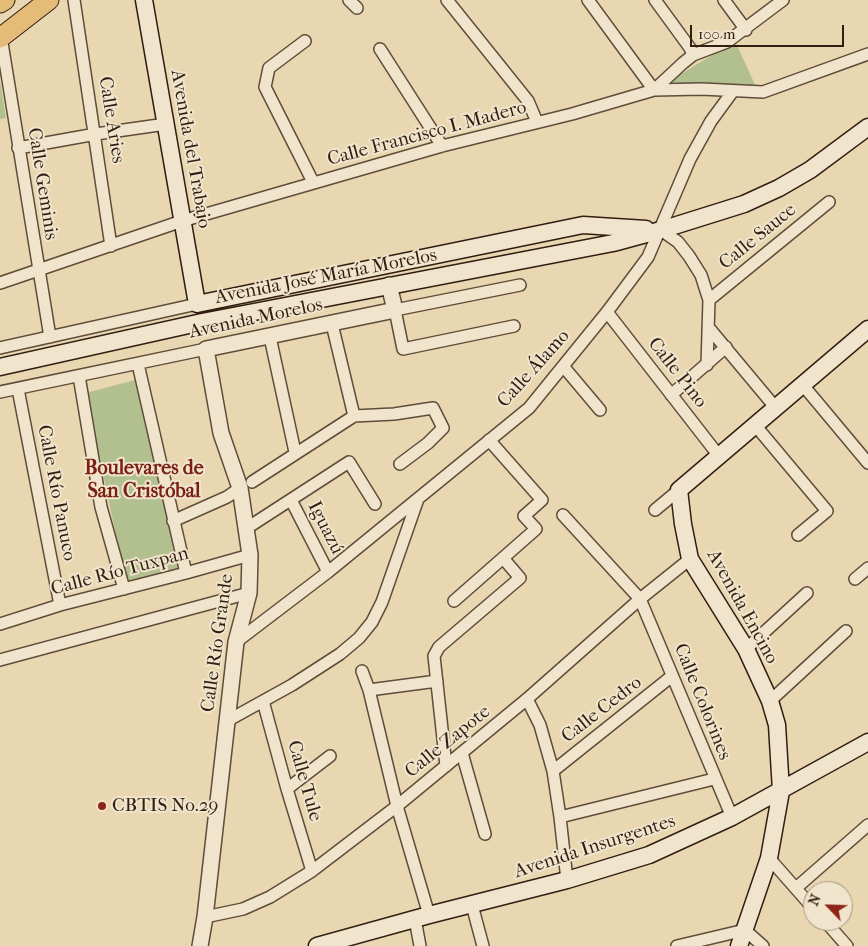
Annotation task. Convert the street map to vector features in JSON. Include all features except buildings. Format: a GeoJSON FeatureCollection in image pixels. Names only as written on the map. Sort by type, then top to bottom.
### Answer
{"type":"FeatureCollection","features":[{"type":"Feature","properties":{"kind":"main road"},"geometry":{"type":"LineString","coordinates":[[0,3],[4,0]]}},
{"type":"Feature","properties":{"kind":"main road"},"geometry":{"type":"LineString","coordinates":[[0,38],[49,0]]}},
{"type":"Feature","properties":{"kind":"main road","name":"Avenida del Trabajo"},"geometry":{"type":"LineString","coordinates":[[144,0],[197,304]]}},
{"type":"Feature","properties":{"kind":"main road","name":"Avenida José María Morelos"},"geometry":{"type":"LineString","coordinates":[[0,367],[202,322],[613,243],[661,230],[744,204],[779,188],[810,170],[868,127]]}},
{"type":"Feature","properties":{"kind":"main road","name":"Avenida José María Morelos"},"geometry":{"type":"LineString","coordinates":[[197,304],[583,225],[661,230]]}},
{"type":"Feature","properties":{"kind":"main road"},"geometry":{"type":"LineString","coordinates":[[202,322],[260,292]]}},
{"type":"Feature","properties":{"kind":"main road"},"geometry":{"type":"LineString","coordinates":[[679,490],[802,384],[865,337]]}},
{"type":"Feature","properties":{"kind":"main road","name":"Avenida Encino"},"geometry":{"type":"LineString","coordinates":[[679,490],[690,559],[746,649],[770,701],[778,725],[781,791],[769,858],[740,946]]}},
{"type":"Feature","properties":{"kind":"main road","name":"Avenida Insurgentes"},"geometry":{"type":"LineString","coordinates":[[317,946],[567,880],[649,855],[732,817],[867,744]]}},
{"type":"Feature","properties":{"kind":"street","name":"Calle Aries"},"geometry":{"type":"LineString","coordinates":[[74,0],[96,134],[111,246]]}},
{"type":"Feature","properties":{"kind":"street"},"geometry":{"type":"LineString","coordinates":[[447,0],[528,101],[537,122]]}},
{"type":"Feature","properties":{"kind":"street"},"geometry":{"type":"LineString","coordinates":[[588,0],[654,90],[693,55],[727,42],[746,30],[783,0]]}},
{"type":"Feature","properties":{"kind":"street"},"geometry":{"type":"LineString","coordinates":[[655,0],[690,48],[693,55]]}},
{"type":"Feature","properties":{"kind":"street"},"geometry":{"type":"LineString","coordinates":[[724,0],[746,30]]}},
{"type":"Feature","properties":{"kind":"street","name":"Calle Geminis"},"geometry":{"type":"LineString","coordinates":[[0,38],[50,337]]}},
{"type":"Feature","properties":{"kind":"street"},"geometry":{"type":"LineString","coordinates":[[305,41],[269,68],[265,87],[313,182]]}},
{"type":"Feature","properties":{"kind":"street"},"geometry":{"type":"LineString","coordinates":[[380,49],[442,146]]}},
{"type":"Feature","properties":{"kind":"street","name":"Calle Francisco I. Madero"},"geometry":{"type":"LineString","coordinates":[[0,283],[182,221],[313,182],[654,90],[702,89],[763,92],[868,54]]}},
{"type":"Feature","properties":{"kind":"street","name":"Calle Álamo"},"geometry":{"type":"LineString","coordinates":[[236,642],[328,572],[529,408],[607,312],[648,257],[690,159],[711,121],[733,91]]}},
{"type":"Feature","properties":{"kind":"street"},"geometry":{"type":"LineString","coordinates":[[18,148],[166,124]]}},
{"type":"Feature","properties":{"kind":"street","name":"Calle Sauce"},"geometry":{"type":"LineString","coordinates":[[709,300],[829,202]]}},
{"type":"Feature","properties":{"kind":"street"},"geometry":{"type":"LineString","coordinates":[[661,230],[678,242],[701,275],[709,300],[707,365]]}},
{"type":"Feature","properties":{"kind":"street"},"geometry":{"type":"LineString","coordinates":[[389,285],[403,348],[514,326]]}},
{"type":"Feature","properties":{"kind":"street","name":"Avenida Morelos"},"geometry":{"type":"LineString","coordinates":[[0,392],[520,285]]}},
{"type":"Feature","properties":{"kind":"street","name":"Avenida José María Morelos"},"geometry":{"type":"LineString","coordinates":[[0,348],[197,304]]}},
{"type":"Feature","properties":{"kind":"street","name":"Calle Pino"},"geometry":{"type":"LineString","coordinates":[[607,312],[719,456]]}},
{"type":"Feature","properties":{"kind":"street"},"geometry":{"type":"LineString","coordinates":[[332,324],[354,416]]}},
{"type":"Feature","properties":{"kind":"street"},"geometry":{"type":"LineString","coordinates":[[709,328],[775,407]]}},
{"type":"Feature","properties":{"kind":"street"},"geometry":{"type":"LineString","coordinates":[[270,337],[296,452]]}},
{"type":"Feature","properties":{"kind":"street"},"geometry":{"type":"LineString","coordinates":[[671,395],[726,348]]}},
{"type":"Feature","properties":{"kind":"street","name":"Calle Río Grande"},"geometry":{"type":"LineString","coordinates":[[200,946],[205,917],[236,642],[248,593],[250,554],[246,485],[221,433],[206,349]]}},
{"type":"Feature","properties":{"kind":"street"},"geometry":{"type":"LineString","coordinates":[[138,364],[186,573]]}},
{"type":"Feature","properties":{"kind":"street"},"geometry":{"type":"LineString","coordinates":[[563,366],[600,410]]}},
{"type":"Feature","properties":{"kind":"street"},"geometry":{"type":"LineString","coordinates":[[79,376],[101,507],[124,589]]}},
{"type":"Feature","properties":{"kind":"street"},"geometry":{"type":"LineString","coordinates":[[802,384],[868,463]]}},
{"type":"Feature","properties":{"kind":"street","name":"Calle Río Panuco"},"geometry":{"type":"LineString","coordinates":[[18,388],[60,604]]}},
{"type":"Feature","properties":{"kind":"street"},"geometry":{"type":"LineString","coordinates":[[173,522],[226,497],[354,416],[394,414],[433,408],[443,428],[400,464]]}},
{"type":"Feature","properties":{"kind":"street"},"geometry":{"type":"LineString","coordinates":[[755,425],[827,511],[798,535]]}},
{"type":"Feature","properties":{"kind":"street"},"geometry":{"type":"LineString","coordinates":[[454,601],[536,529],[524,516],[542,500],[489,440]]}},
{"type":"Feature","properties":{"kind":"street"},"geometry":{"type":"LineString","coordinates":[[247,528],[349,462],[375,504]]}},
{"type":"Feature","properties":{"kind":"street"},"geometry":{"type":"LineString","coordinates":[[655,510],[679,490]]}},
{"type":"Feature","properties":{"kind":"street"},"geometry":{"type":"LineString","coordinates":[[226,721],[292,685],[340,654],[359,638],[372,622],[382,602],[418,499]]}},
{"type":"Feature","properties":{"kind":"street","name":"Iguazú"},"geometry":{"type":"LineString","coordinates":[[291,500],[328,572]]}},
{"type":"Feature","properties":{"kind":"street","name":"Calle Colorines"},"geometry":{"type":"LineString","coordinates":[[563,515],[640,599],[714,779],[732,817]]}},
{"type":"Feature","properties":{"kind":"street","name":"Calle Río Tuxpan"},"geometry":{"type":"LineString","coordinates":[[0,624],[60,604],[186,573],[250,554]]}},
{"type":"Feature","properties":{"kind":"street"},"geometry":{"type":"LineString","coordinates":[[446,766],[434,656],[439,647],[520,578],[503,558]]}},
{"type":"Feature","properties":{"kind":"street","name":"Calle Zapote"},"geometry":{"type":"LineString","coordinates":[[205,917],[243,909],[270,897],[312,871],[462,753],[527,699],[640,599],[690,559]]}},
{"type":"Feature","properties":{"kind":"street"},"geometry":{"type":"LineString","coordinates":[[855,579],[868,568]]}},
{"type":"Feature","properties":{"kind":"street"},"geometry":{"type":"LineString","coordinates":[[0,660],[248,593]]}},
{"type":"Feature","properties":{"kind":"street"},"geometry":{"type":"LineString","coordinates":[[746,649],[807,593]]}},
{"type":"Feature","properties":{"kind":"street"},"geometry":{"type":"LineString","coordinates":[[770,701],[846,631]]}},
{"type":"Feature","properties":{"kind":"street"},"geometry":{"type":"LineString","coordinates":[[362,671],[369,690],[422,917],[420,946]]}},
{"type":"Feature","properties":{"kind":"street","name":"Calle Cedro"},"geometry":{"type":"LineString","coordinates":[[553,771],[672,676]]}},
{"type":"Feature","properties":{"kind":"street"},"geometry":{"type":"LineString","coordinates":[[369,690],[437,681]]}},
{"type":"Feature","properties":{"kind":"street"},"geometry":{"type":"LineString","coordinates":[[527,699],[540,725],[553,771],[567,880]]}},
{"type":"Feature","properties":{"kind":"street","name":"Calle Tule"},"geometry":{"type":"LineString","coordinates":[[263,702],[312,871]]}},
{"type":"Feature","properties":{"kind":"street"},"geometry":{"type":"LineString","coordinates":[[462,753],[486,834]]}},
{"type":"Feature","properties":{"kind":"street"},"geometry":{"type":"LineString","coordinates":[[287,790],[330,756]]}},
{"type":"Feature","properties":{"kind":"street"},"geometry":{"type":"LineString","coordinates":[[560,817],[714,779]]}},
{"type":"Feature","properties":{"kind":"street"},"geometry":{"type":"LineString","coordinates":[[796,888],[868,825]]}},
{"type":"Feature","properties":{"kind":"street"},"geometry":{"type":"LineString","coordinates":[[769,858],[803,896]]}},
{"type":"Feature","properties":{"kind":"street"},"geometry":{"type":"LineString","coordinates":[[472,905],[483,946]]}},
{"type":"Feature","properties":{"kind":"street"},"geometry":{"type":"LineString","coordinates":[[677,946],[745,930],[763,946]]}},
{"type":"Feature","properties":{"kind":"street"},"geometry":{"type":"LineString","coordinates":[[834,931],[847,946]]}},
{"type":"Feature","properties":{"kind":"green space"},"geometry":{"type":"Polygon","coordinates":[[[735,41],[757,89],[668,82],[735,41]]]}},
{"type":"Feature","properties":{"kind":"green space"},"geometry":{"type":"Polygon","coordinates":[[[0,81],[6,118],[0,119],[0,81]]]}},
{"type":"Feature","properties":{"kind":"green space"},"geometry":{"type":"Polygon","coordinates":[[[135,380],[179,570],[126,583],[86,393],[135,380]]]}},
{"type":"Feature","properties":{"kind":"place","name":"CBTIS No.29"},"geometry":{"type":"Point","coordinates":[102,806]}},
{"type":"Feature","properties":{"kind":"district","name":"Boulevares de San Cristóbal"},"geometry":{"type":"Point","coordinates":[144,480]}}]}
